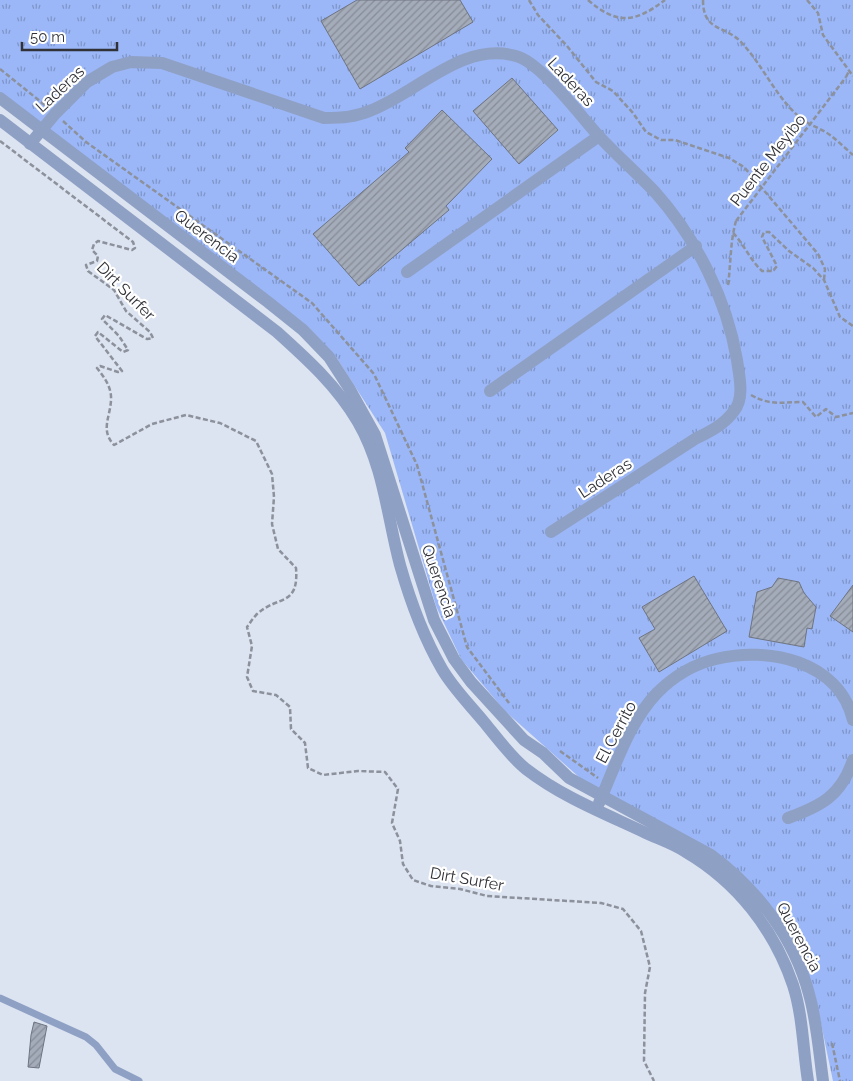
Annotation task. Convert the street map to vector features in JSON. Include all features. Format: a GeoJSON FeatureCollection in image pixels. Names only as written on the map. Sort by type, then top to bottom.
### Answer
{"type":"FeatureCollection","features":[{"type":"Feature","properties":{"kind":"street","name":"Laderas"},"geometry":{"type":"LineString","coordinates":[[30,144],[55,114],[87,82],[112,67],[131,62],[162,63],[324,118],[350,118],[374,110],[454,64],[485,53],[501,52],[519,56],[535,66],[599,136],[656,194],[696,246],[720,301],[736,353],[741,389],[736,410],[719,426],[695,439],[551,532]]}},
{"type":"Feature","properties":{"kind":"street","name":"Querencia"},"geometry":{"type":"LineString","coordinates":[[0,98],[303,330],[329,357],[349,388],[371,437],[434,620],[454,659],[471,682],[524,740],[543,753],[570,778],[605,790],[711,856],[731,870],[760,900],[776,922],[801,970],[809,994],[823,1081]]}},
{"type":"Feature","properties":{"kind":"street","name":"Querencia"},"geometry":{"type":"LineString","coordinates":[[0,120],[277,332],[318,369],[346,402],[371,437],[386,492],[400,564],[412,605],[442,669],[484,722],[525,769],[563,793],[596,810],[685,851],[730,885],[752,908],[767,929],[793,986],[800,1015],[808,1081]]}},
{"type":"Feature","properties":{"kind":"street"},"geometry":{"type":"LineString","coordinates":[[407,272],[599,136]]}},
{"type":"Feature","properties":{"kind":"street"},"geometry":{"type":"LineString","coordinates":[[490,391],[696,246]]}},
{"type":"Feature","properties":{"kind":"street","name":"El Cerrito"},"geometry":{"type":"LineString","coordinates":[[596,810],[634,726],[657,694],[683,672],[716,659],[741,656],[781,657],[813,668],[825,676],[845,698],[853,720]]}},
{"type":"Feature","properties":{"kind":"street"},"geometry":{"type":"LineString","coordinates":[[788,818],[824,802],[839,789],[853,760]]}},
{"type":"Feature","properties":{"kind":"lane"},"geometry":{"type":"LineString","coordinates":[[0,998],[86,1037],[96,1045],[115,1069],[139,1081]]}},
{"type":"Feature","properties":{"kind":"path"},"geometry":{"type":"LineString","coordinates":[[529,0],[538,14],[568,46],[596,82],[613,91],[633,113],[646,132],[661,140],[675,140],[729,158],[744,167],[818,254],[825,269],[824,280]]}},
{"type":"Feature","properties":{"kind":"path"},"geometry":{"type":"LineString","coordinates":[[588,0],[604,13],[630,19],[648,13],[665,0]]}},
{"type":"Feature","properties":{"kind":"path"},"geometry":{"type":"LineString","coordinates":[[703,0],[703,9],[711,24],[739,39],[755,57],[788,104],[803,120],[830,134],[853,156]]}},
{"type":"Feature","properties":{"kind":"path"},"geometry":{"type":"LineString","coordinates":[[807,0],[818,13],[823,35],[853,76]]}},
{"type":"Feature","properties":{"kind":"path"},"geometry":{"type":"LineString","coordinates":[[0,69],[86,142],[312,303],[374,374],[417,465],[467,647],[514,710]]}},
{"type":"Feature","properties":{"kind":"path","name":"Puente Meyibo"},"geometry":{"type":"LineString","coordinates":[[720,301],[728,289],[733,232],[736,221],[846,77],[849,70]]}},
{"type":"Feature","properties":{"kind":"path","name":"Dirt Surfer"},"geometry":{"type":"LineString","coordinates":[[0,141],[133,242],[136,248],[132,250],[98,241],[94,244],[92,250],[98,256],[97,261],[86,265],[88,271],[114,290],[126,310],[150,332],[153,338],[147,339],[105,315],[102,319],[119,336],[128,350],[123,352],[98,332],[95,336],[122,371],[118,372],[100,366],[97,368],[107,382],[111,397],[105,427],[108,439],[114,445],[152,424],[186,415],[220,423],[256,442],[272,474],[274,533],[278,549],[296,568],[297,582],[292,595],[258,614],[247,627],[252,646],[247,677],[253,690],[276,695],[290,707],[291,729],[304,743],[308,768],[322,775],[358,771],[385,772],[398,789],[392,824],[400,842],[403,864],[413,880],[431,886],[460,889],[487,896],[602,903],[624,909],[641,931],[650,967],[645,993],[644,1061],[654,1081]]}},
{"type":"Feature","properties":{"kind":"path"},"geometry":{"type":"LineString","coordinates":[[733,232],[753,262],[762,271],[772,271],[777,266],[762,237],[764,232],[769,232],[789,252],[813,268],[824,280],[840,317],[853,326]]}},
{"type":"Feature","properties":{"kind":"path"},"geometry":{"type":"LineString","coordinates":[[741,389],[763,402],[777,404],[803,402],[816,417],[826,409],[836,417],[853,413]]}},
{"type":"Feature","properties":{"kind":"path"},"geometry":{"type":"LineString","coordinates":[[555,747],[605,790]]}},
{"type":"Feature","properties":{"kind":"path"},"geometry":{"type":"LineString","coordinates":[[831,1036],[840,1081]]}},
{"type":"Feature","properties":{"kind":"green space"},"geometry":{"type":"Polygon","coordinates":[[[0,0],[853,0],[853,1081],[833,1081],[815,995],[779,923],[579,777],[505,711],[461,659],[436,606],[385,433],[336,357],[309,328],[0,95],[0,0]]]}},
{"type":"Feature","properties":{"kind":"building"},"geometry":{"type":"Polygon","coordinates":[[[357,0],[460,0],[473,22],[360,89],[321,21],[357,0]]]}},
{"type":"Feature","properties":{"kind":"building"},"geometry":{"type":"Polygon","coordinates":[[[512,78],[558,130],[519,164],[473,111],[512,78]]]}},
{"type":"Feature","properties":{"kind":"building"},"geometry":{"type":"Polygon","coordinates":[[[442,110],[492,159],[446,206],[449,210],[359,286],[313,234],[409,152],[405,148],[442,110]]]}},
{"type":"Feature","properties":{"kind":"building"},"geometry":{"type":"Polygon","coordinates":[[[694,576],[727,631],[659,672],[639,638],[655,629],[642,607],[694,576]]]}},
{"type":"Feature","properties":{"kind":"building"},"geometry":{"type":"Polygon","coordinates":[[[778,578],[799,582],[804,593],[816,607],[812,629],[807,628],[804,647],[749,637],[757,592],[772,587],[778,578]]]}},
{"type":"Feature","properties":{"kind":"building"},"geometry":{"type":"Polygon","coordinates":[[[853,585],[853,632],[830,616],[853,585]]]}},
{"type":"Feature","properties":{"kind":"building"},"geometry":{"type":"Polygon","coordinates":[[[34,1022],[47,1026],[39,1068],[28,1067],[34,1022]]]}}]}
